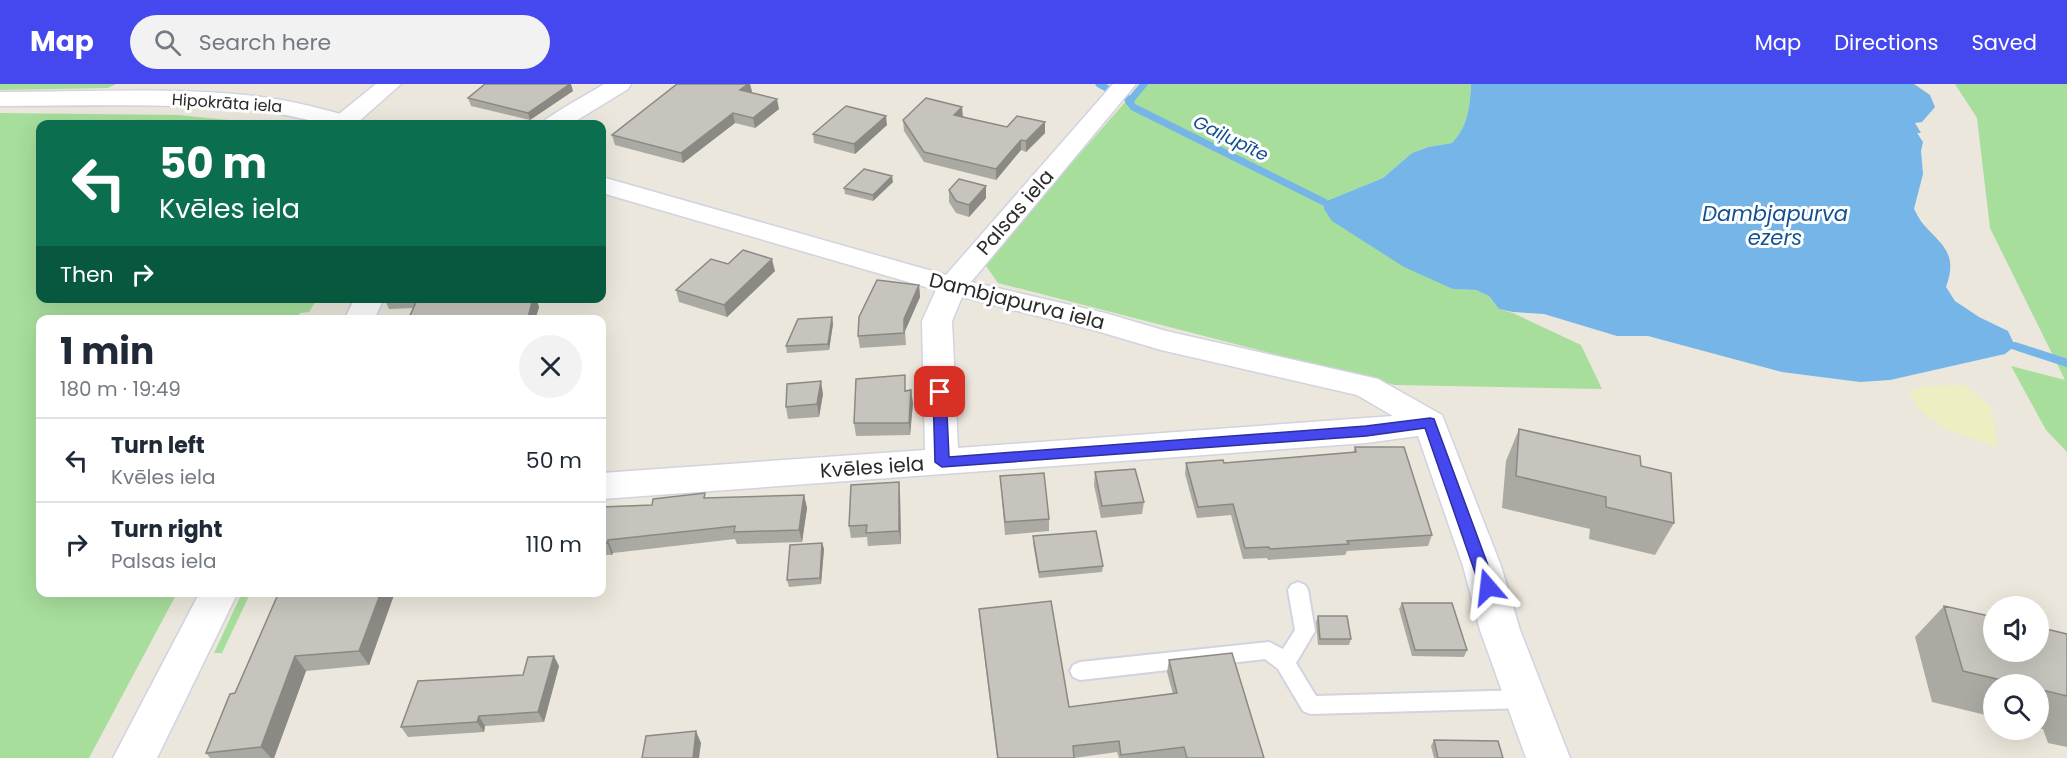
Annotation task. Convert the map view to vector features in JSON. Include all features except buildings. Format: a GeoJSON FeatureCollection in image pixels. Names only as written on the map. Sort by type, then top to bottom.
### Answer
{"type":"FeatureCollection","features":[{"type":"Feature","properties":{"kind":"street"},"geometry":{"type":"LineString","coordinates":[[350,120],[390,84]]}},
{"type":"Feature","properties":{"kind":"street"},"geometry":{"type":"LineString","coordinates":[[566,120],[620,84]]}},
{"type":"Feature","properties":{"kind":"street","name":"Palsas iela"},"geometry":{"type":"LineString","coordinates":[[942,462],[937,321],[952,286],[1125,84]]}},
{"type":"Feature","properties":{"kind":"street","name":"Hipokrāta iela"},"geometry":{"type":"LineString","coordinates":[[0,99],[177,99],[255,103],[305,111],[333,120]]}},
{"type":"Feature","properties":{"kind":"street","name":"Dambjapurva iela"},"geometry":{"type":"LineString","coordinates":[[606,185],[952,286],[1105,323],[1161,340],[1367,387],[1430,423]]}},
{"type":"Feature","properties":{"kind":"street"},"geometry":{"type":"LineString","coordinates":[[1430,423],[1482,566],[1500,630],[1548,758]]}},
{"type":"Feature","properties":{"kind":"street","name":"Kvēles iela"},"geometry":{"type":"LineString","coordinates":[[606,486],[1366,431],[1430,423]]}},
{"type":"Feature","properties":{"kind":"street"},"geometry":{"type":"LineString","coordinates":[[135,758],[216,597]]}},
{"type":"Feature","properties":{"kind":"lane"},"geometry":{"type":"LineString","coordinates":[[1285,663],[1305,631],[1299,590]]}},
{"type":"Feature","properties":{"kind":"lane"},"geometry":{"type":"LineString","coordinates":[[1080,671],[1269,651],[1285,663],[1310,705],[1527,699]]}},
{"type":"Feature","properties":{"kind":"green space"},"geometry":{"type":"Polygon","coordinates":[[[0,84],[116,84],[108,88],[0,90],[0,84]]]}},
{"type":"Feature","properties":{"kind":"green space"},"geometry":{"type":"Polygon","coordinates":[[[1141,84],[1471,84],[1467,116],[1462,130],[1452,143],[1428,147],[1412,153],[1383,178],[1324,202],[1453,289],[1476,290],[1489,296],[1499,309],[1513,313],[1581,345],[1602,389],[1395,385],[998,283],[984,263],[1141,84]]]}},
{"type":"Feature","properties":{"kind":"green space"},"geometry":{"type":"Polygon","coordinates":[[[1955,84],[2067,84],[2067,452],[2046,430],[2011,366],[2065,380],[1990,228],[1977,118],[1955,84]]]}},
{"type":"Feature","properties":{"kind":"green space"},"geometry":{"type":"Polygon","coordinates":[[[0,113],[178,115],[229,120],[36,120],[36,303],[315,303],[309,312],[299,315],[36,315],[36,597],[175,597],[89,758],[0,758],[0,113]]]}},
{"type":"Feature","properties":{"kind":"green space"},"geometry":{"type":"Polygon","coordinates":[[[240,597],[249,597],[222,653],[214,653],[240,597]]]}},
{"type":"Feature","properties":{"kind":"sand"},"geometry":{"type":"Polygon","coordinates":[[[1964,385],[1991,407],[1998,447],[1959,434],[1937,423],[1917,405],[1908,393],[1924,386],[1964,385]]]}},
{"type":"Feature","properties":{"kind":"water","name":"Dambjapurva ezers"},"geometry":{"type":"Polygon","coordinates":[[[1471,84],[1914,84],[1930,95],[1935,107],[1922,122],[1915,123],[1921,133],[1917,133],[1923,142],[1921,151],[1923,174],[1914,209],[1947,252],[1950,266],[1946,287],[1955,301],[1979,317],[2008,331],[2015,346],[2005,354],[1890,380],[1860,382],[1782,372],[1648,336],[1617,336],[1544,314],[1499,309],[1489,296],[1476,290],[1453,289],[1404,267],[1332,221],[1324,209],[1324,202],[1383,178],[1412,153],[1428,147],[1452,143],[1462,130],[1467,116],[1471,84]]]}},
{"type":"Feature","properties":{"kind":"waterway","name":"Gaiļupīte"},"geometry":{"type":"LineString","coordinates":[[1099,84],[1108,89]]}},
{"type":"Feature","properties":{"kind":"waterway"},"geometry":{"type":"LineString","coordinates":[[1129,102],[1144,84]]}},
{"type":"Feature","properties":{"kind":"waterway","name":"Gaiļupīte"},"geometry":{"type":"LineString","coordinates":[[1127,98],[1129,102]]}},
{"type":"Feature","properties":{"kind":"waterway","name":"Gaiļupīte"},"geometry":{"type":"LineString","coordinates":[[1129,102],[1133,107],[1324,202]]}},
{"type":"Feature","properties":{"kind":"waterway"},"geometry":{"type":"LineString","coordinates":[[2015,346],[2067,363]]}},
{"type":"Feature","properties":{"kind":"route"},"geometry":{"type":"LineString","coordinates":[[940,392],[942,462],[1366,431],[1430,423],[1488,587]]}}]}
